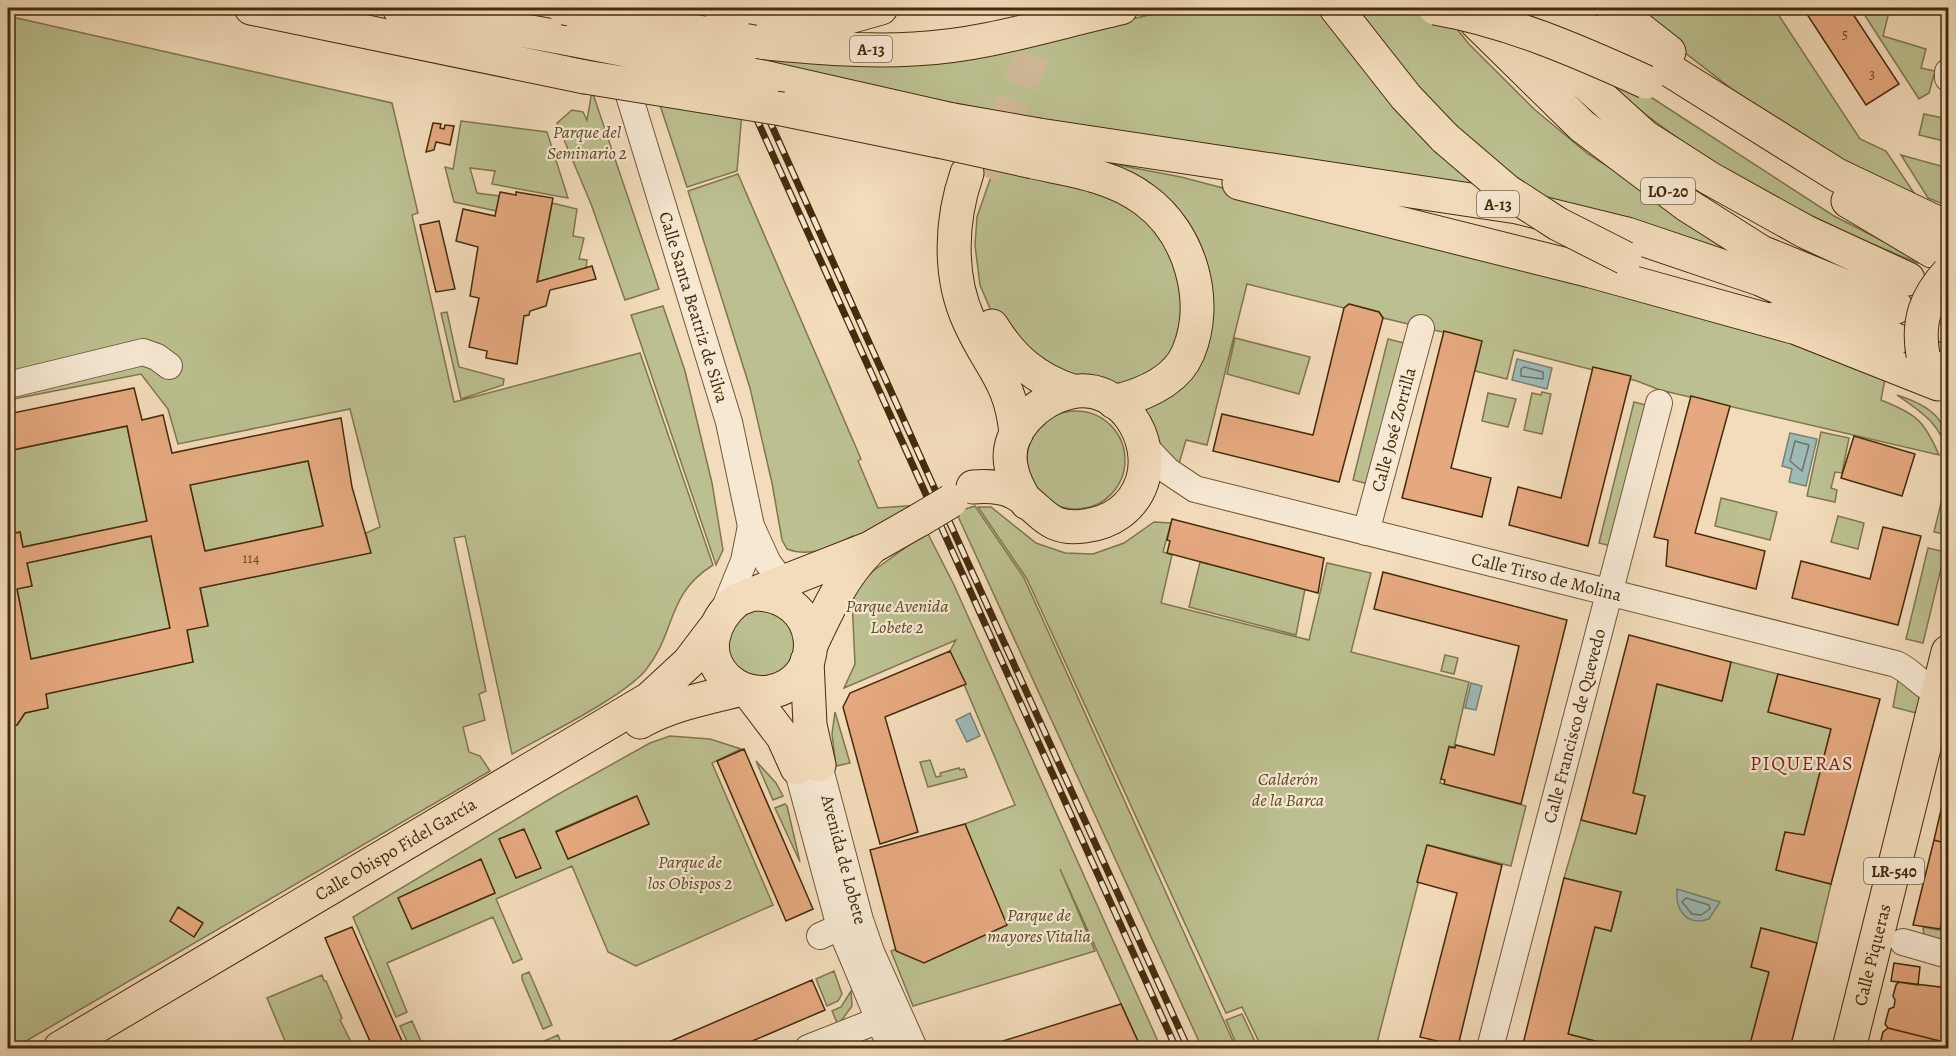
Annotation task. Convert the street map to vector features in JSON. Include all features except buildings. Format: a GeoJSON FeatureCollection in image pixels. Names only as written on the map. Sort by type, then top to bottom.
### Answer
{"type":"FeatureCollection","features":[{"type":"Feature","properties":{"kind":"main road"},"geometry":{"type":"LineString","coordinates":[[251,8],[585,77],[782,109],[946,130]]}},
{"type":"Feature","properties":{"kind":"main road","name":"A-13"},"geometry":{"type":"LineString","coordinates":[[399,8],[768,78],[946,130],[1036,148],[1084,141],[1517,207],[1627,234],[1760,279],[1894,339]]}},
{"type":"Feature","properties":{"kind":"main road","name":"A-13"},"geometry":{"type":"LineString","coordinates":[[564,8],[754,42],[845,50],[916,49],[988,39],[1121,8]]}},
{"type":"Feature","properties":{"kind":"main road"},"geometry":{"type":"LineString","coordinates":[[729,9],[801,20],[842,19],[881,8]]}},
{"type":"Feature","properties":{"kind":"main road"},"geometry":{"type":"LineString","coordinates":[[1336,8],[1406,97],[1446,138],[1508,191],[1558,224],[1625,258],[1793,327]]}},
{"type":"Feature","properties":{"kind":"main road"},"geometry":{"type":"LineString","coordinates":[[1435,8],[1463,12],[1578,51],[1649,71],[1767,133],[1837,175],[1944,285]]}},
{"type":"Feature","properties":{"kind":"main road"},"geometry":{"type":"LineString","coordinates":[[1515,8],[1604,35],[1649,71],[1944,285]]}},
{"type":"Feature","properties":{"kind":"main road"},"geometry":{"type":"LineString","coordinates":[[1613,8],[1767,133]]}},
{"type":"Feature","properties":{"kind":"main road","name":"LO-20"},"geometry":{"type":"LineString","coordinates":[[1476,22],[1582,126],[1687,205],[1761,252],[1902,293],[1644,137],[1540,42]]}},
{"type":"Feature","properties":{"kind":"main road"},"geometry":{"type":"LineString","coordinates":[[1084,141],[1334,208],[1591,271],[1793,327],[1944,375]]}},
{"type":"Feature","properties":{"kind":"main road"},"geometry":{"type":"LineString","coordinates":[[1036,148],[1122,185],[1146,200],[1176,233],[1192,266],[1197,297],[1194,331],[1188,354],[1160,384],[1145,393],[1114,402]]}},
{"type":"Feature","properties":{"kind":"main road","name":"Calle Tirso de Molina"},"geometry":{"type":"LineString","coordinates":[[962,494],[989,486],[1007,490],[1050,521],[1065,526],[1082,527],[1116,516],[1128,508],[1144,475],[1145,447],[1135,421],[1114,402],[1095,394],[1072,391],[1039,378],[1022,365],[993,328],[982,304],[968,256],[975,174],[956,204],[954,262],[968,320],[1008,392],[1014,409],[1014,476],[1027,503]]}},
{"type":"Feature","properties":{"kind":"main road"},"geometry":{"type":"LineString","coordinates":[[1944,285],[1932,291],[1922,314],[1920,338],[1923,355],[1944,375]]}},
{"type":"Feature","properties":{"kind":"main road"},"geometry":{"type":"LineString","coordinates":[[870,549],[855,563],[837,591],[800,674],[790,684],[777,691],[745,690],[726,678],[713,655],[719,620],[737,600],[752,594],[789,594],[962,494],[1013,443],[1032,412],[1057,396],[1072,391]]}},
{"type":"Feature","properties":{"kind":"main road"},"geometry":{"type":"LineString","coordinates":[[789,594],[809,630],[809,653]]}},
{"type":"Feature","properties":{"kind":"main road","name":"Calle Obispo Fidel García"},"geometry":{"type":"LineString","coordinates":[[82,1048],[649,699],[689,662],[719,620]]}},
{"type":"Feature","properties":{"kind":"main road","name":"Avenida de Lobete"},"geometry":{"type":"LineString","coordinates":[[808,766],[809,653]]}},
{"type":"Feature","properties":{"kind":"main road","name":"Calle Piqueras"},"geometry":{"type":"LineString","coordinates":[[1849,1048],[1948,655]]}},
{"type":"Feature","properties":{"kind":"main road","name":"Calle Obispo Fidel García"},"geometry":{"type":"LineString","coordinates":[[82,1048],[661,710],[745,690]]}},
{"type":"Feature","properties":{"kind":"main road","name":"Avenida de Lobete"},"geometry":{"type":"LineString","coordinates":[[745,690],[808,766]]}},
{"type":"Feature","properties":{"kind":"street"},"geometry":{"type":"LineString","coordinates":[[1948,72],[1948,78]]}},
{"type":"Feature","properties":{"kind":"street","name":"Calle Santa Beatriz de Silva"},"geometry":{"type":"LineString","coordinates":[[628,92],[720,389],[751,526],[768,563],[789,594]]}},
{"type":"Feature","properties":{"kind":"street","name":"Calle José Zorrilla"},"geometry":{"type":"LineString","coordinates":[[1366,532],[1421,328]]}},
{"type":"Feature","properties":{"kind":"street"},"geometry":{"type":"LineString","coordinates":[[8,384],[143,352],[157,357],[169,366]]}},
{"type":"Feature","properties":{"kind":"street","name":"Calle Francisco de Quevedo"},"geometry":{"type":"LineString","coordinates":[[1490,1048],[1659,403]]}},
{"type":"Feature","properties":{"kind":"street","name":"Calle Tirso de Molina"},"geometry":{"type":"LineString","coordinates":[[1145,447],[1168,471],[1195,489]]}},
{"type":"Feature","properties":{"kind":"street","name":"Calle Tirso de Molina"},"geometry":{"type":"LineString","coordinates":[[1135,497],[1163,488],[1195,489],[1896,664],[1905,668],[1927,689],[1939,693]]}},
{"type":"Feature","properties":{"kind":"street","name":"Calle Santa Beatriz de Silva"},"geometry":{"type":"LineString","coordinates":[[719,620],[744,561],[751,526]]}},
{"type":"Feature","properties":{"kind":"street","name":"Calle Tirso de Molina"},"geometry":{"type":"LineString","coordinates":[[1896,664],[1926,663],[1948,655]]}},
{"type":"Feature","properties":{"kind":"street","name":"Avenida de Lobete"},"geometry":{"type":"LineString","coordinates":[[808,766],[830,932],[879,1020],[891,1048]]}},
{"type":"Feature","properties":{"kind":"street","name":"Avenida de Lobete"},"geometry":{"type":"LineString","coordinates":[[808,766],[860,920],[914,1048]]}},
{"type":"Feature","properties":{"kind":"street"},"geometry":{"type":"LineString","coordinates":[[1904,942],[1948,955]]}},
{"type":"Feature","properties":{"kind":"street"},"geometry":{"type":"LineString","coordinates":[[808,1048],[879,1020]]}},
{"type":"Feature","properties":{"kind":"green space"},"geometry":{"type":"Polygon","coordinates":[[[1179,8],[1321,8],[1494,191],[1034,118],[759,62],[760,58],[1106,25],[1179,8]]]}},
{"type":"Feature","properties":{"kind":"green space"},"geometry":{"type":"Polygon","coordinates":[[[1346,8],[1440,8],[1469,44],[1534,109],[1588,154],[1795,284],[1550,202],[1490,163],[1371,45],[1346,8]]]}},
{"type":"Feature","properties":{"kind":"green space"},"geometry":{"type":"Polygon","coordinates":[[[1627,8],[1774,8],[1860,139],[1886,151],[1918,199],[1781,127],[1627,8]]]}},
{"type":"Feature","properties":{"kind":"green space"},"geometry":{"type":"Polygon","coordinates":[[[1860,8],[1890,8],[1883,36],[1926,49],[1921,68],[1935,71],[1929,93],[1919,99],[1860,8]]]}},
{"type":"Feature","properties":{"kind":"green space"},"geometry":{"type":"Polygon","coordinates":[[[8,16],[392,103],[418,213],[412,215],[454,402],[640,353],[713,565],[687,589],[679,601],[655,656],[634,682],[601,704],[512,754],[465,536],[454,538],[486,691],[479,694],[485,720],[463,727],[469,752],[480,756],[490,771],[14,1048],[8,1048],[8,727],[17,725],[25,713],[48,708],[46,694],[193,662],[187,630],[208,625],[200,588],[370,553],[366,533],[380,527],[350,409],[178,444],[168,409],[141,374],[8,400],[8,16]]]}},
{"type":"Feature","properties":{"kind":"green space"},"geometry":{"type":"Polygon","coordinates":[[[1584,62],[1646,94],[1834,216],[1920,260],[1918,263],[1828,224],[1741,178],[1660,125],[1584,62]]]}},
{"type":"Feature","properties":{"kind":"green space","name":"Parque del Seminario 2"},"geometry":{"type":"Polygon","coordinates":[[[592,91],[659,289],[625,300],[591,204],[557,123],[572,110],[583,112],[587,120],[592,91]]]}},
{"type":"Feature","properties":{"kind":"green space"},"geometry":{"type":"Polygon","coordinates":[[[657,96],[742,112],[737,171],[687,187],[657,96]]]}},
{"type":"Feature","properties":{"kind":"green space"},"geometry":{"type":"Polygon","coordinates":[[[1924,114],[1948,119],[1944,141],[1919,135],[1924,114]]]}},
{"type":"Feature","properties":{"kind":"green space"},"geometry":{"type":"Polygon","coordinates":[[[461,121],[547,132],[568,198],[492,184],[495,171],[470,168],[477,193],[499,196],[497,211],[454,202],[445,167],[453,169],[461,121]]]}},
{"type":"Feature","properties":{"kind":"green space"},"geometry":{"type":"Polygon","coordinates":[[[1901,155],[1948,168],[1948,206],[1928,198],[1901,155]]]}},
{"type":"Feature","properties":{"kind":"green space"},"geometry":{"type":"Polygon","coordinates":[[[1082,158],[1181,177],[1482,256],[1798,344],[1885,379],[1881,400],[1911,414],[1918,420],[1929,434],[1939,455],[1660,390],[1637,381],[1514,350],[1507,379],[1475,371],[1481,341],[1383,318],[1379,312],[1349,304],[1344,308],[1247,284],[1207,445],[1186,440],[1178,467],[1167,459],[1142,409],[1159,399],[1201,277],[1082,158]]]}},
{"type":"Feature","properties":{"kind":"green space"},"geometry":{"type":"Polygon","coordinates":[[[994,168],[1046,174],[1144,212],[1184,278],[1179,344],[1158,370],[1127,383],[1104,383],[1046,369],[992,313],[980,285],[975,245],[977,217],[994,168]]]}},
{"type":"Feature","properties":{"kind":"green space"},"geometry":{"type":"Polygon","coordinates":[[[738,174],[861,459],[858,461],[878,508],[920,505],[856,543],[853,536],[821,550],[804,552],[787,549],[782,540],[772,483],[750,388],[688,191],[738,174]]]}},
{"type":"Feature","properties":{"kind":"green space"},"geometry":{"type":"Polygon","coordinates":[[[552,203],[577,209],[573,236],[584,238],[579,259],[587,260],[586,268],[537,282],[552,203]]]}},
{"type":"Feature","properties":{"kind":"green space"},"geometry":{"type":"Polygon","coordinates":[[[663,306],[685,371],[712,483],[723,550],[716,565],[631,315],[663,306]]]}},
{"type":"Feature","properties":{"kind":"green space"},"geometry":{"type":"Polygon","coordinates":[[[447,312],[459,367],[504,379],[503,385],[461,399],[441,313],[447,312]]]}},
{"type":"Feature","properties":{"kind":"green space"},"geometry":{"type":"Polygon","coordinates":[[[1235,338],[1310,357],[1299,394],[1227,374],[1235,338]]]}},
{"type":"Feature","properties":{"kind":"green space"},"geometry":{"type":"Polygon","coordinates":[[[1388,339],[1404,343],[1368,484],[1353,480],[1388,339]]]}},
{"type":"Feature","properties":{"kind":"green space"},"geometry":{"type":"Polygon","coordinates":[[[1542,392],[1551,394],[1542,434],[1524,430],[1532,393],[1541,395],[1542,392]]]}},
{"type":"Feature","properties":{"kind":"green space"},"geometry":{"type":"Polygon","coordinates":[[[1488,393],[1516,399],[1508,427],[1482,421],[1488,393]]]}},
{"type":"Feature","properties":{"kind":"green space"},"geometry":{"type":"Polygon","coordinates":[[[1897,395],[1919,404],[1936,416],[1945,432],[1948,456],[1941,436],[1930,420],[1897,395]]]}},
{"type":"Feature","properties":{"kind":"green space"},"geometry":{"type":"Polygon","coordinates":[[[1634,402],[1650,406],[1615,547],[1599,543],[1634,402]]]}},
{"type":"Feature","properties":{"kind":"green space"},"geometry":{"type":"Polygon","coordinates":[[[1076,411],[1086,412],[1103,419],[1117,433],[1124,450],[1124,470],[1117,487],[1103,501],[1086,508],[1076,509],[1066,508],[1049,501],[1035,487],[1028,470],[1027,460],[1028,450],[1035,433],[1049,419],[1066,412],[1076,411]]]}},
{"type":"Feature","properties":{"kind":"green space"},"geometry":{"type":"Polygon","coordinates":[[[127,426],[147,521],[23,547],[20,532],[8,535],[8,451],[127,426]]]}},
{"type":"Feature","properties":{"kind":"green space"},"geometry":{"type":"Polygon","coordinates":[[[1821,432],[1849,438],[1842,473],[1835,472],[1831,488],[1837,490],[1835,502],[1807,496],[1821,432]]]}},
{"type":"Feature","properties":{"kind":"green space"},"geometry":{"type":"Polygon","coordinates":[[[308,461],[323,526],[205,551],[190,485],[308,461]]]}},
{"type":"Feature","properties":{"kind":"green space"},"geometry":{"type":"Polygon","coordinates":[[[1948,474],[1948,535],[1934,532],[1948,474]]]}},
{"type":"Feature","properties":{"kind":"green space"},"geometry":{"type":"Polygon","coordinates":[[[1721,498],[1777,512],[1770,540],[1715,526],[1721,498]]]}},
{"type":"Feature","properties":{"kind":"green space"},"geometry":{"type":"Polygon","coordinates":[[[975,506],[1024,578],[1236,1048],[1202,1048],[956,512],[975,506]]]}},
{"type":"Feature","properties":{"kind":"green space","name":"Calderón de la Barca"},"geometry":{"type":"Polygon","coordinates":[[[978,507],[991,507],[1036,543],[1065,553],[1093,554],[1124,543],[1154,522],[1171,523],[1163,552],[1172,555],[1161,603],[1309,640],[1327,563],[1371,573],[1351,652],[1469,682],[1454,747],[1449,746],[1440,783],[1526,806],[1511,866],[1428,845],[1377,1043],[1360,1048],[1262,1048],[1242,1007],[1226,1013],[1027,579],[978,507]]]}},
{"type":"Feature","properties":{"kind":"green space"},"geometry":{"type":"Polygon","coordinates":[[[1838,516],[1864,523],[1858,549],[1831,542],[1838,516]]]}},
{"type":"Feature","properties":{"kind":"green space"},"geometry":{"type":"Polygon","coordinates":[[[927,532],[954,585],[1161,1048],[1141,1048],[1060,869],[1095,951],[913,1006],[891,951],[1000,911],[965,824],[1015,805],[950,651],[956,640],[844,688],[855,664],[852,600],[863,581],[873,571],[927,532]]]}},
{"type":"Feature","properties":{"kind":"green space"},"geometry":{"type":"Polygon","coordinates":[[[151,536],[170,628],[31,659],[17,589],[32,586],[27,563],[151,536]]]}},
{"type":"Feature","properties":{"kind":"green space"},"geometry":{"type":"Polygon","coordinates":[[[1928,548],[1945,552],[1923,643],[1906,639],[1928,548]]]}},
{"type":"Feature","properties":{"kind":"green space"},"geometry":{"type":"Polygon","coordinates":[[[1200,562],[1305,589],[1296,635],[1189,607],[1200,562]]]}},
{"type":"Feature","properties":{"kind":"green space"},"geometry":{"type":"Polygon","coordinates":[[[752,609],[774,610],[795,630],[793,660],[770,678],[742,673],[729,653],[727,638],[730,632],[752,609]]]}},
{"type":"Feature","properties":{"kind":"green space"},"geometry":{"type":"Polygon","coordinates":[[[1445,655],[1458,658],[1454,674],[1441,671],[1445,655]]]}},
{"type":"Feature","properties":{"kind":"green space"},"geometry":{"type":"Polygon","coordinates":[[[1731,662],[1778,674],[1768,712],[1831,729],[1804,835],[1785,832],[1776,870],[1831,884],[1817,943],[1761,928],[1751,967],[1769,972],[1749,1048],[1622,1048],[1568,1034],[1595,927],[1611,931],[1621,892],[1564,878],[1581,820],[1636,834],[1645,796],[1633,793],[1657,684],[1722,701],[1731,662]]]}},
{"type":"Feature","properties":{"kind":"green space"},"geometry":{"type":"Polygon","coordinates":[[[1898,680],[1920,697],[1920,714],[1893,707],[1898,680]]]}},
{"type":"Feature","properties":{"kind":"green space"},"geometry":{"type":"Polygon","coordinates":[[[835,712],[850,763],[836,766],[832,734],[835,712]]]}},
{"type":"Feature","properties":{"kind":"green space","name":"Parque de los Obispos 2"},"geometry":{"type":"Polygon","coordinates":[[[670,736],[710,739],[741,749],[712,763],[773,905],[636,966],[608,952],[572,866],[496,899],[522,959],[513,963],[493,917],[387,963],[407,1012],[396,1017],[353,917],[555,796],[650,743],[670,736]],[[636,796],[556,831],[568,859],[649,824],[636,796]],[[481,860],[399,898],[412,929],[495,893],[481,860]]]}},
{"type":"Feature","properties":{"kind":"green space"},"geometry":{"type":"Polygon","coordinates":[[[930,760],[936,777],[941,776],[940,773],[959,768],[964,769],[967,777],[928,787],[920,762],[930,760]]]}},
{"type":"Feature","properties":{"kind":"green space"},"geometry":{"type":"Polygon","coordinates":[[[756,761],[776,783],[783,796],[773,800],[756,761]]]}},
{"type":"Feature","properties":{"kind":"green space"},"geometry":{"type":"Polygon","coordinates":[[[785,804],[787,806],[800,862],[775,808],[785,804]]]}},
{"type":"Feature","properties":{"kind":"green space"},"geometry":{"type":"Polygon","coordinates":[[[1923,927],[1948,932],[1948,951],[1924,936],[1923,927]]]}},
{"type":"Feature","properties":{"kind":"green space"},"geometry":{"type":"Polygon","coordinates":[[[834,971],[842,994],[838,1001],[827,1006],[816,979],[834,971]]]}},
{"type":"Feature","properties":{"kind":"green space"},"geometry":{"type":"Polygon","coordinates":[[[529,972],[552,1025],[543,1029],[522,979],[522,975],[529,972]]]}},
{"type":"Feature","properties":{"kind":"green space"},"geometry":{"type":"Polygon","coordinates":[[[322,975],[354,1048],[288,1048],[267,998],[322,975]]]}},
{"type":"Feature","properties":{"kind":"green space"},"geometry":{"type":"Polygon","coordinates":[[[851,991],[852,1006],[838,1025],[832,1011],[841,1007],[851,991]]]}},
{"type":"Feature","properties":{"kind":"green space"},"geometry":{"type":"Polygon","coordinates":[[[1242,1014],[1258,1048],[1238,1048],[1226,1020],[1242,1014]]]}},
{"type":"Feature","properties":{"kind":"green space"},"geometry":{"type":"Polygon","coordinates":[[[412,1021],[424,1048],[410,1048],[400,1026],[412,1021]]]}},
{"type":"Feature","properties":{"kind":"green space"},"geometry":{"type":"Polygon","coordinates":[[[558,1035],[563,1048],[528,1048],[558,1035]]]}},
{"type":"Feature","properties":{"kind":"water"},"geometry":{"type":"Polygon","coordinates":[[[1517,359],[1552,368],[1547,389],[1512,380],[1517,359]]]}},
{"type":"Feature","properties":{"kind":"water"},"geometry":{"type":"Polygon","coordinates":[[[1790,433],[1817,439],[1806,486],[1789,482],[1792,469],[1782,466],[1790,433]]]}},
{"type":"Feature","properties":{"kind":"water"},"geometry":{"type":"Polygon","coordinates":[[[1471,683],[1482,686],[1476,710],[1465,708],[1471,683]]]}},
{"type":"Feature","properties":{"kind":"water"},"geometry":{"type":"Polygon","coordinates":[[[970,713],[980,736],[967,742],[956,720],[970,713]]]}},
{"type":"Feature","properties":{"kind":"water"},"geometry":{"type":"Polygon","coordinates":[[[1677,889],[1720,902],[1709,919],[1694,920],[1688,918],[1680,909],[1677,889]]]}},
{"type":"Feature","properties":{"kind":"tunnel"},"geometry":{"type":"LineString","coordinates":[[983,176],[1052,8]]}},
{"type":"Feature","properties":{"kind":"railway"},"geometry":{"type":"LineString","coordinates":[[754,113],[928,499]]}},
{"type":"Feature","properties":{"kind":"railway"},"geometry":{"type":"LineString","coordinates":[[767,115],[937,494]]}},
{"type":"Feature","properties":{"kind":"railway"},"geometry":{"type":"LineString","coordinates":[[948,519],[1188,1048]]}},
{"type":"Feature","properties":{"kind":"railway"},"geometry":{"type":"LineString","coordinates":[[940,524],[1176,1048]]}},
{"type":"Feature","properties":{"kind":"district","name":"PIQUERAS"},"geometry":{"type":"Point","coordinates":[1802,763]}},
{"type":"Feature","properties":{"kind":"park label","name":"Parque Avenida Lobete 2"},"geometry":{"type":"Point","coordinates":[897,616]}},
{"type":"Feature","properties":{"kind":"park label","name":"Parque de mayores Vitalia"},"geometry":{"type":"Point","coordinates":[1039,925]}}]}
